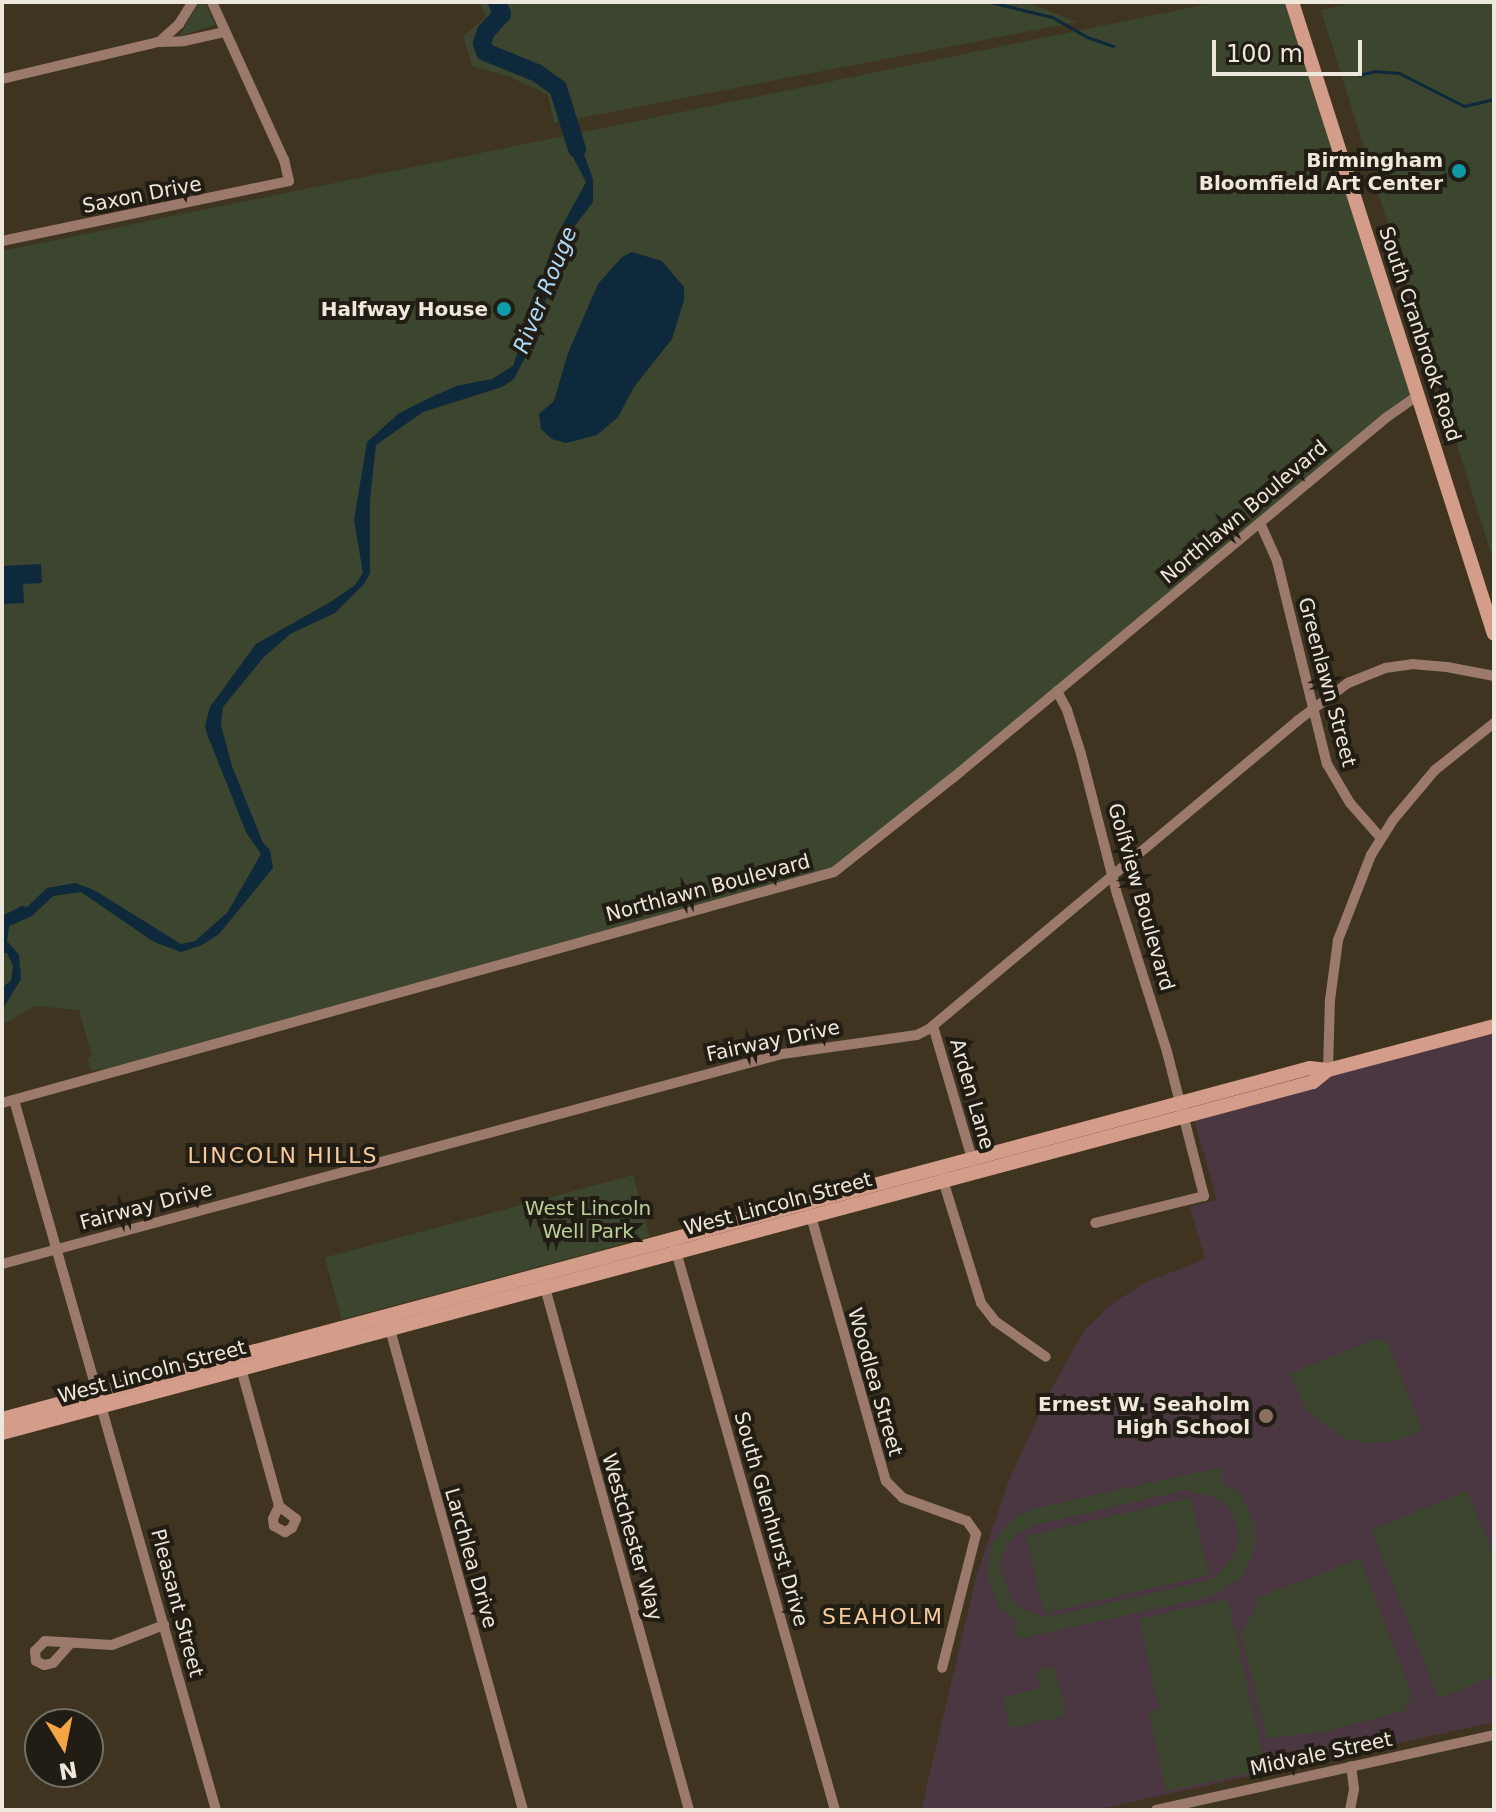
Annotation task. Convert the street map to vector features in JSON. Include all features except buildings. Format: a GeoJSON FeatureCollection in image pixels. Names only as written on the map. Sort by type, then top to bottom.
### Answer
{"type":"FeatureCollection","features":[{"type":"Feature","properties":{"kind":"street"},"geometry":{"type":"LineString","coordinates":[[159,42],[179,24],[193,2]]}},
{"type":"Feature","properties":{"kind":"street"},"geometry":{"type":"LineString","coordinates":[[2,79],[159,42],[184,41],[225,32],[212,2]]}},
{"type":"Feature","properties":{"kind":"street","name":"South Cranbrook Road"},"geometry":{"type":"LineString","coordinates":[[1292,2],[1494,634]]}},
{"type":"Feature","properties":{"kind":"street","name":"Saxon Drive"},"geometry":{"type":"LineString","coordinates":[[2,241],[289,181],[284,160],[225,32]]}},
{"type":"Feature","properties":{"kind":"street","name":"Northlawn Boulevard"},"geometry":{"type":"LineString","coordinates":[[2,1103],[823,876],[843,866],[880,837],[1387,417],[1419,395]]}},
{"type":"Feature","properties":{"kind":"street","name":"Greenlawn Street"},"geometry":{"type":"LineString","coordinates":[[1260,523],[1277,561],[1312,709],[1332,775],[1350,803],[1381,838]]}},
{"type":"Feature","properties":{"kind":"street","name":"Fairway Drive"},"geometry":{"type":"LineString","coordinates":[[2,1264],[782,1054],[909,1037],[933,1026],[1312,709],[1359,678],[1400,665],[1436,665],[1494,676]]}},
{"type":"Feature","properties":{"kind":"street","name":"Golfview Boulevard"},"geometry":{"type":"LineString","coordinates":[[1057,691],[1074,731],[1112,876],[1163,1039],[1204,1196],[1095,1223]]}},
{"type":"Feature","properties":{"kind":"street"},"geometry":{"type":"LineString","coordinates":[[1328,1070],[1330,1000],[1338,940],[1358,883],[1381,838],[1435,770],[1494,723]]}},
{"type":"Feature","properties":{"kind":"street","name":"Arden Lane"},"geometry":{"type":"LineString","coordinates":[[933,1026],[973,1165]]}},
{"type":"Feature","properties":{"kind":"street","name":"West Lincoln Street"},"geometry":{"type":"LineString","coordinates":[[2,1433],[100,1400],[1180,1110],[1310,1068],[1328,1070],[1494,1026]]}},
{"type":"Feature","properties":{"kind":"street","name":"Pleasant Street"},"geometry":{"type":"LineString","coordinates":[[14,1100],[216,1810]]}},
{"type":"Feature","properties":{"kind":"street"},"geometry":{"type":"LineString","coordinates":[[941,1174],[981,1303],[995,1321],[1046,1357]]}},
{"type":"Feature","properties":{"kind":"street","name":"Woodlea Street"},"geometry":{"type":"LineString","coordinates":[[809,1210],[886,1481],[903,1498],[967,1521],[974,1527],[976,1539],[942,1668]]}},
{"type":"Feature","properties":{"kind":"street","name":"South Glenhurst Drive"},"geometry":{"type":"LineString","coordinates":[[674,1245],[835,1810]]}},
{"type":"Feature","properties":{"kind":"street","name":"Westchester Way"},"geometry":{"type":"LineString","coordinates":[[543,1281],[689,1810]]}},
{"type":"Feature","properties":{"kind":"street","name":"Larchlea Drive"},"geometry":{"type":"LineString","coordinates":[[388,1322],[523,1810]]}},
{"type":"Feature","properties":{"kind":"street"},"geometry":{"type":"LineString","coordinates":[[239,1363],[279,1506]]}},
{"type":"Feature","properties":{"kind":"street","name":"West Lincoln Street"},"geometry":{"type":"LineString","coordinates":[[2,1419],[100,1400]]}},
{"type":"Feature","properties":{"kind":"street"},"geometry":{"type":"LineString","coordinates":[[70,1644],[119,1644],[164,1625]]}},
{"type":"Feature","properties":{"kind":"street","name":"Midvale Street"},"geometry":{"type":"LineString","coordinates":[[1156,1810],[1202,1804],[1351,1766],[1494,1735]]}},
{"type":"Feature","properties":{"kind":"street"},"geometry":{"type":"LineString","coordinates":[[1350,1810],[1354,1789],[1351,1766]]}},
{"type":"Feature","properties":{"kind":"shaded area","name":"Ernest W. Seaholm High School"},"geometry":{"type":"Polygon","coordinates":[[[1494,1027],[1494,1722],[1095,1810],[921,1810],[977,1574],[1009,1480],[1048,1395],[1084,1331],[1108,1307],[1144,1283],[1205,1259],[1190,1207],[1217,1200],[1190,1106],[1494,1027]]]}},
{"type":"Feature","properties":{"kind":"green space"},"geometry":{"type":"Polygon","coordinates":[[[199,2],[205,2],[215,25],[180,36],[199,2]]]}},
{"type":"Feature","properties":{"kind":"green space"},"geometry":{"type":"Polygon","coordinates":[[[450,2],[1027,2],[1077,22],[554,123],[548,95],[510,77],[472,66],[463,36],[486,17],[481,5],[450,2]]]}},
{"type":"Feature","properties":{"kind":"green space"},"geometry":{"type":"Polygon","coordinates":[[[1218,2],[1290,2],[1413,397],[839,873],[182,1055],[91,1071],[88,1058],[92,1056],[79,1010],[35,1006],[2,1025],[2,251],[1218,2]]]}},
{"type":"Feature","properties":{"kind":"green space"},"geometry":{"type":"Polygon","coordinates":[[[1357,2],[1494,2],[1494,563],[1321,10],[1357,2]]]}},
{"type":"Feature","properties":{"kind":"green space","name":"West Lincoln Well Park"},"geometry":{"type":"Polygon","coordinates":[[[633,1175],[650,1237],[341,1319],[325,1258],[633,1175]]]}},
{"type":"Feature","properties":{"kind":"green space"},"geometry":{"type":"Polygon","coordinates":[[[1377,1338],[1388,1343],[1422,1431],[1397,1441],[1372,1443],[1345,1439],[1316,1419],[1304,1405],[1290,1374],[1377,1338]]]}},
{"type":"Feature","properties":{"kind":"green space"},"geometry":{"type":"Polygon","coordinates":[[[1222,1467],[1222,1482],[1239,1492],[1255,1523],[1254,1552],[1241,1578],[1213,1596],[1018,1639],[1014,1624],[1018,1622],[1000,1609],[987,1577],[991,1545],[1014,1518],[1032,1509],[1222,1467]],[[1186,1490],[1031,1526],[1017,1534],[1006,1547],[999,1565],[1010,1597],[1023,1609],[1042,1616],[1057,1615],[1207,1581],[1219,1574],[1236,1552],[1239,1536],[1228,1507],[1217,1498],[1186,1490]]]}},
{"type":"Feature","properties":{"kind":"green space"},"geometry":{"type":"Polygon","coordinates":[[[1467,1491],[1494,1557],[1494,1676],[1439,1699],[1371,1530],[1467,1491]]]}},
{"type":"Feature","properties":{"kind":"green space"},"geometry":{"type":"Polygon","coordinates":[[[1191,1498],[1209,1575],[1044,1613],[1026,1536],[1191,1498]]]}},
{"type":"Feature","properties":{"kind":"green space"},"geometry":{"type":"Polygon","coordinates":[[[1360,1559],[1412,1695],[1404,1711],[1322,1732],[1267,1738],[1241,1633],[1262,1596],[1360,1559]]]}},
{"type":"Feature","properties":{"kind":"green space"},"geometry":{"type":"Polygon","coordinates":[[[1228,1599],[1266,1770],[1166,1791],[1149,1712],[1159,1709],[1139,1619],[1228,1599]]]}},
{"type":"Feature","properties":{"kind":"green space"},"geometry":{"type":"Polygon","coordinates":[[[1055,1667],[1066,1716],[1010,1728],[1003,1697],[1041,1688],[1037,1670],[1055,1667]]]}},
{"type":"Feature","properties":{"kind":"water","name":"River Rouge"},"geometry":{"type":"Polygon","coordinates":[[[574,127],[593,179],[593,202],[568,235],[528,352],[514,379],[502,387],[423,412],[376,445],[370,500],[370,573],[364,584],[335,613],[290,634],[263,658],[223,707],[221,725],[232,766],[263,843],[270,850],[273,868],[219,934],[202,945],[181,952],[154,942],[81,892],[53,896],[32,916],[9,926],[7,941],[19,955],[21,979],[2,1010],[2,987],[11,981],[13,966],[7,953],[2,953],[2,916],[22,906],[27,907],[47,888],[75,883],[94,890],[181,944],[195,941],[227,913],[261,854],[246,832],[207,734],[205,726],[210,707],[256,644],[332,601],[355,585],[363,573],[354,520],[367,442],[398,414],[421,402],[456,386],[492,379],[513,366],[556,237],[586,182],[572,155],[569,129],[574,127]]]}},
{"type":"Feature","properties":{"kind":"water"},"geometry":{"type":"Polygon","coordinates":[[[632,252],[662,261],[684,287],[684,300],[672,339],[634,387],[618,417],[597,435],[566,443],[552,439],[541,429],[539,414],[554,401],[568,353],[598,284],[622,257],[632,252]]]}},
{"type":"Feature","properties":{"kind":"water"},"geometry":{"type":"Polygon","coordinates":[[[41,564],[42,583],[23,584],[24,603],[3,604],[2,566],[41,564]]]}},
{"type":"Feature","properties":{"kind":"waterway","name":"River Rouge"},"geometry":{"type":"LineString","coordinates":[[497,2],[502,14],[486,32],[482,43],[485,52],[537,73],[558,88],[577,149]]}},
{"type":"Feature","properties":{"kind":"waterway"},"geometry":{"type":"LineString","coordinates":[[990,2],[1052,17],[1087,37],[1113,46]]}},
{"type":"Feature","properties":{"kind":"waterway"},"geometry":{"type":"LineString","coordinates":[[1359,75],[1375,71],[1399,73],[1464,106],[1494,99]]}},
{"type":"Feature","properties":{"kind":"place","name":"Birmingham Bloomfield Art Center"},"geometry":{"type":"Point","coordinates":[1459,171]}},
{"type":"Feature","properties":{"kind":"place","name":"Halfway House"},"geometry":{"type":"Point","coordinates":[504,309]}},
{"type":"Feature","properties":{"kind":"place","name":"Ernest W. Seaholm High School"},"geometry":{"type":"Point","coordinates":[1266,1416]}},
{"type":"Feature","properties":{"kind":"district","name":"LINCOLN HILLS"},"geometry":{"type":"Point","coordinates":[283,1156]}},
{"type":"Feature","properties":{"kind":"district","name":"SEAHOLM"},"geometry":{"type":"Point","coordinates":[883,1617]}}]}
